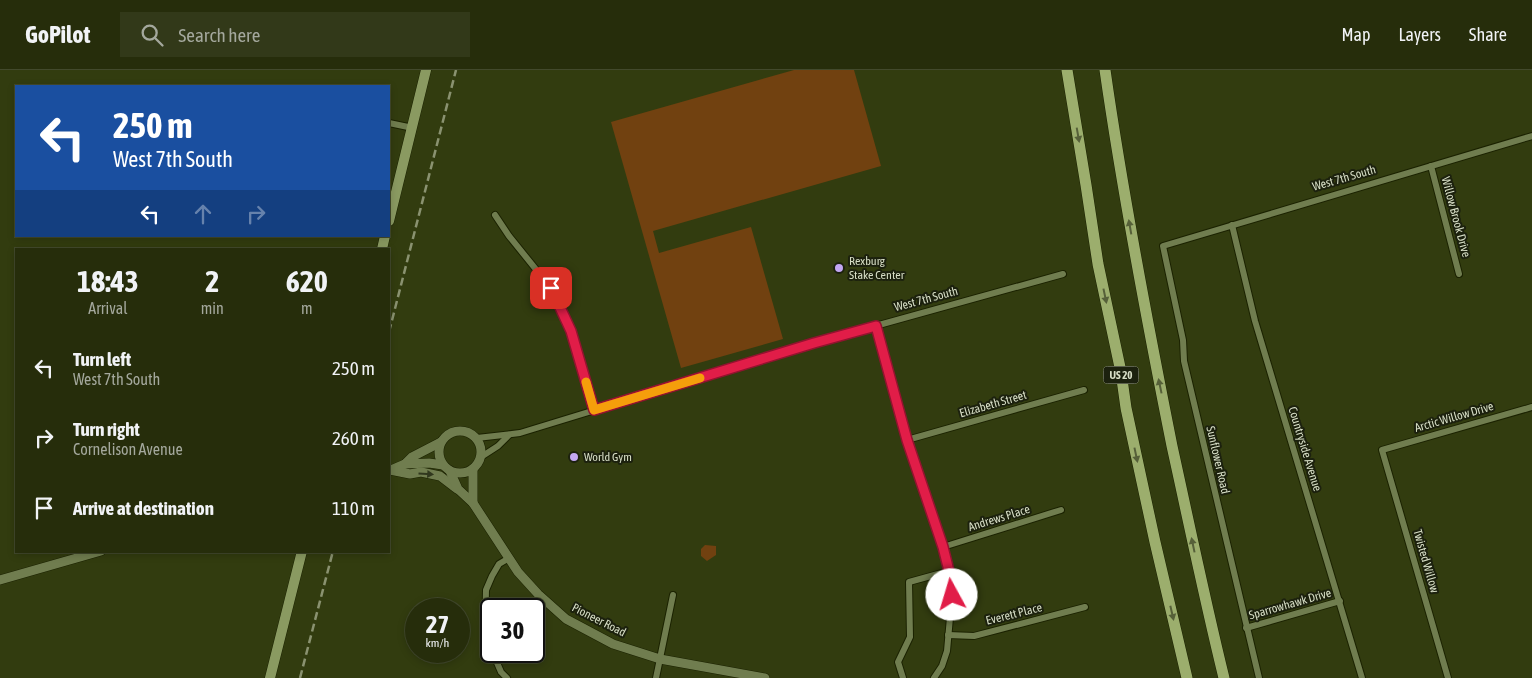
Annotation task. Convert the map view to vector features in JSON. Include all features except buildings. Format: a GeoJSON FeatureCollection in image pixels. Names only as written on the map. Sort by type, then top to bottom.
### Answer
{"type":"FeatureCollection","features":[{"type":"Feature","properties":{"kind":"highway","name":"US 20"},"geometry":{"type":"LineString","coordinates":[[1065,70],[1098,264],[1126,408],[1187,678]]}},
{"type":"Feature","properties":{"kind":"highway","name":"US 20"},"geometry":{"type":"LineString","coordinates":[[1104,70],[1136,262],[1155,361],[1205,601],[1224,678]]}},
{"type":"Feature","properties":{"kind":"main road"},"geometry":{"type":"LineString","coordinates":[[390,217],[426,70]]}},
{"type":"Feature","properties":{"kind":"main road"},"geometry":{"type":"LineString","coordinates":[[270,678],[301,553]]}},
{"type":"Feature","properties":{"kind":"street"},"geometry":{"type":"LineString","coordinates":[[390,123],[413,128]]}},
{"type":"Feature","properties":{"kind":"street","name":"West 7th South"},"geometry":{"type":"LineString","coordinates":[[1163,246],[1532,136]]}},
{"type":"Feature","properties":{"kind":"street","name":"Willow Brook Drive"},"geometry":{"type":"LineString","coordinates":[[1431,166],[1459,274]]}},
{"type":"Feature","properties":{"kind":"street"},"geometry":{"type":"LineString","coordinates":[[495,215],[509,236],[551,288],[571,331],[594,410]]}},
{"type":"Feature","properties":{"kind":"street","name":"Countryside Avenue"},"geometry":{"type":"LineString","coordinates":[[1232,225],[1255,321],[1362,678]]}},
{"type":"Feature","properties":{"kind":"street","name":"Sunflower Road"},"geometry":{"type":"LineString","coordinates":[[1163,246],[1183,340],[1184,361],[1259,678]]}},
{"type":"Feature","properties":{"kind":"street","name":"West 7th South"},"geometry":{"type":"LineString","coordinates":[[476,438],[509,435],[814,343],[1063,274]]}},
{"type":"Feature","properties":{"kind":"street"},"geometry":{"type":"LineString","coordinates":[[876,326],[907,440],[943,547],[949,571],[952,595],[947,652],[942,666],[934,678]]}},
{"type":"Feature","properties":{"kind":"street","name":"Elizabeth Street"},"geometry":{"type":"LineString","coordinates":[[907,440],[1084,390]]}},
{"type":"Feature","properties":{"kind":"street","name":"Arctic Willow Drive"},"geometry":{"type":"LineString","coordinates":[[1382,450],[1532,407]]}},
{"type":"Feature","properties":{"kind":"street"},"geometry":{"type":"LineString","coordinates":[[390,470],[405,464],[429,463],[462,473],[473,469],[479,463],[481,456],[480,443],[470,432],[456,431],[449,433],[441,442],[412,457],[405,464]]}},
{"type":"Feature","properties":{"kind":"street","name":"West 7th South"},"geometry":{"type":"LineString","coordinates":[[481,456],[498,446],[509,435]]}},
{"type":"Feature","properties":{"kind":"street"},"geometry":{"type":"LineString","coordinates":[[441,442],[438,452],[447,468]]}},
{"type":"Feature","properties":{"kind":"street","name":"Twisted Willow"},"geometry":{"type":"LineString","coordinates":[[1382,450],[1448,678]]}},
{"type":"Feature","properties":{"kind":"street","name":"Pioneer Road"},"geometry":{"type":"LineString","coordinates":[[447,468],[458,489],[473,503],[518,572],[538,594],[566,619],[613,644],[660,658],[765,678]]}},
{"type":"Feature","properties":{"kind":"street"},"geometry":{"type":"LineString","coordinates":[[473,469],[473,503]]}},
{"type":"Feature","properties":{"kind":"street"},"geometry":{"type":"LineString","coordinates":[[390,470],[410,474],[421,472],[440,476],[458,489]]}},
{"type":"Feature","properties":{"kind":"street","name":"Andrews Place"},"geometry":{"type":"LineString","coordinates":[[943,547],[1061,510]]}},
{"type":"Feature","properties":{"kind":"street"},"geometry":{"type":"LineString","coordinates":[[0,580],[94,553]]}},
{"type":"Feature","properties":{"kind":"street"},"geometry":{"type":"LineString","coordinates":[[486,598],[486,590],[492,576],[499,564],[509,558]]}},
{"type":"Feature","properties":{"kind":"street"},"geometry":{"type":"LineString","coordinates":[[903,678],[898,662],[910,637],[909,582],[949,571]]}},
{"type":"Feature","properties":{"kind":"street"},"geometry":{"type":"LineString","coordinates":[[656,678],[673,595]]}},
{"type":"Feature","properties":{"kind":"street","name":"Sparrowhawk Drive"},"geometry":{"type":"LineString","coordinates":[[1246,628],[1340,601]]}},
{"type":"Feature","properties":{"kind":"street","name":"Everett Place"},"geometry":{"type":"LineString","coordinates":[[948,635],[974,636],[1085,607]]}},
{"type":"Feature","properties":{"kind":"street"},"geometry":{"type":"LineString","coordinates":[[497,663],[506,678]]}},
{"type":"Feature","properties":{"kind":"shaded area"},"geometry":{"type":"Polygon","coordinates":[[[794,70],[854,70],[881,166],[653,231],[659,253],[751,227],[783,339],[681,368],[611,122],[794,70]]]}},
{"type":"Feature","properties":{"kind":"shaded area"},"geometry":{"type":"Polygon","coordinates":[[[705,545],[716,546],[716,555],[707,561],[701,556],[701,549],[705,545]]]}},
{"type":"Feature","properties":{"kind":"railway"},"geometry":{"type":"LineString","coordinates":[[390,328],[456,70]]}},
{"type":"Feature","properties":{"kind":"railway"},"geometry":{"type":"LineString","coordinates":[[300,678],[332,553]]}},
{"type":"Feature","properties":{"kind":"slow traffic"},"geometry":{"type":"LineString","coordinates":[[586,382],[594,410],[700,378]]}},
{"type":"Feature","properties":{"kind":"place","name":"Rexburg Stake Center"},"geometry":{"type":"Point","coordinates":[839,268]}},
{"type":"Feature","properties":{"kind":"place","name":"World Gym"},"geometry":{"type":"Point","coordinates":[574,457]}},
{"type":"Feature","properties":{"kind":"route"},"geometry":{"type":"LineString","coordinates":[[551,288],[571,331],[594,410],[876,326],[907,440],[941,538],[951,579],[952,595]]}}]}
